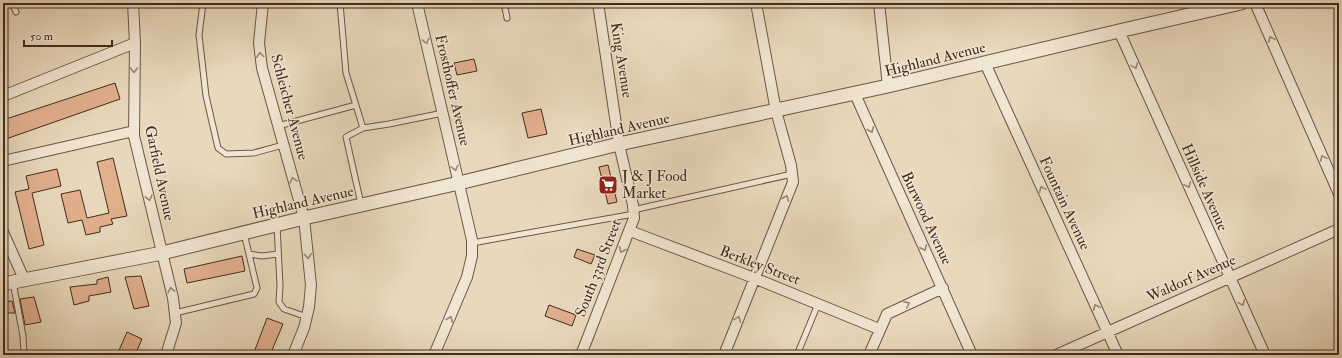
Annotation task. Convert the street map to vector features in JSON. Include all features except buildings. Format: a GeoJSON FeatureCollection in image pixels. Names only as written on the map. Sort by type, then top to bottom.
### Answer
{"type":"FeatureCollection","features":[{"type":"Feature","properties":{"kind":"street","name":"Garfield Avenue"},"geometry":{"type":"LineString","coordinates":[[133,3],[135,43],[134,136],[174,298],[176,323],[166,355]]}},
{"type":"Feature","properties":{"kind":"street","name":"Schleicher Avenue"},"geometry":{"type":"LineString","coordinates":[[262,3],[259,43],[262,68],[304,218],[311,284],[307,317],[293,355]]}},
{"type":"Feature","properties":{"kind":"street","name":"Frosthoffer Avenue"},"geometry":{"type":"LineString","coordinates":[[417,3],[472,243],[472,256],[467,277],[434,355]]}},
{"type":"Feature","properties":{"kind":"street","name":"King Avenue"},"geometry":{"type":"LineString","coordinates":[[598,3],[619,144]]}},
{"type":"Feature","properties":{"kind":"street"},"geometry":{"type":"LineString","coordinates":[[724,355],[793,182],[776,111],[756,3]]}},
{"type":"Feature","properties":{"kind":"street"},"geometry":{"type":"LineString","coordinates":[[879,3],[888,86]]}},
{"type":"Feature","properties":{"kind":"street","name":"Highland Avenue"},"geometry":{"type":"LineString","coordinates":[[13,281],[162,253],[277,224],[459,183],[619,144],[855,94],[1241,3]]}},
{"type":"Feature","properties":{"kind":"street"},"geometry":{"type":"LineString","coordinates":[[1255,3],[1339,194]]}},
{"type":"Feature","properties":{"kind":"street","name":"Hillside Avenue"},"geometry":{"type":"LineString","coordinates":[[1119,31],[1265,355]]}},
{"type":"Feature","properties":{"kind":"street"},"geometry":{"type":"LineString","coordinates":[[3,96],[135,43]]}},
{"type":"Feature","properties":{"kind":"street","name":"Fountain Avenue"},"geometry":{"type":"LineString","coordinates":[[985,63],[1118,355]]}},
{"type":"Feature","properties":{"kind":"street","name":"Burwood Avenue"},"geometry":{"type":"LineString","coordinates":[[855,94],[972,355]]}},
{"type":"Feature","properties":{"kind":"street"},"geometry":{"type":"LineString","coordinates":[[3,161],[134,130]]}},
{"type":"Feature","properties":{"kind":"street","name":"South 33rd Street"},"geometry":{"type":"LineString","coordinates":[[581,355],[634,218],[619,144]]}},
{"type":"Feature","properties":{"kind":"street","name":"Waldorf Avenue"},"geometry":{"type":"LineString","coordinates":[[1056,355],[1339,229]]}},
{"type":"Feature","properties":{"kind":"street","name":"Berkley Street"},"geometry":{"type":"LineString","coordinates":[[630,231],[754,278],[879,329]]}},
{"type":"Feature","properties":{"kind":"street"},"geometry":{"type":"LineString","coordinates":[[3,232],[13,281]]}},
{"type":"Feature","properties":{"kind":"street"},"geometry":{"type":"LineString","coordinates":[[869,355],[879,329],[887,314],[943,288]]}},
{"type":"Feature","properties":{"kind":"lane"},"geometry":{"type":"LineString","coordinates":[[12,3],[16,12]]}},
{"type":"Feature","properties":{"kind":"lane"},"geometry":{"type":"LineString","coordinates":[[203,3],[199,35],[206,96],[218,148],[226,154],[254,154],[284,145]]}},
{"type":"Feature","properties":{"kind":"lane"},"geometry":{"type":"LineString","coordinates":[[340,3],[346,73],[363,128]]}},
{"type":"Feature","properties":{"kind":"lane"},"geometry":{"type":"LineString","coordinates":[[504,3],[507,18]]}},
{"type":"Feature","properties":{"kind":"lane"},"geometry":{"type":"LineString","coordinates":[[278,126],[356,105]]}},
{"type":"Feature","properties":{"kind":"lane"},"geometry":{"type":"LineString","coordinates":[[362,205],[346,137],[363,128],[442,113]]}},
{"type":"Feature","properties":{"kind":"lane"},"geometry":{"type":"LineString","coordinates":[[472,243],[634,212],[792,174]]}},
{"type":"Feature","properties":{"kind":"lane"},"geometry":{"type":"LineString","coordinates":[[277,224],[280,286],[279,302],[284,309],[307,317]]}},
{"type":"Feature","properties":{"kind":"lane"},"geometry":{"type":"LineString","coordinates":[[175,314],[254,294],[257,288],[244,232]]}},
{"type":"Feature","properties":{"kind":"lane"},"geometry":{"type":"LineString","coordinates":[[249,254],[262,256],[278,254]]}},
{"type":"Feature","properties":{"kind":"lane"},"geometry":{"type":"LineString","coordinates":[[13,281],[23,336],[24,355]]}},
{"type":"Feature","properties":{"kind":"lane"},"geometry":{"type":"LineString","coordinates":[[797,355],[818,304]]}},
{"type":"Feature","properties":{"kind":"place","name":"J & J Food Market"},"geometry":{"type":"Point","coordinates":[608,185]}}]}
